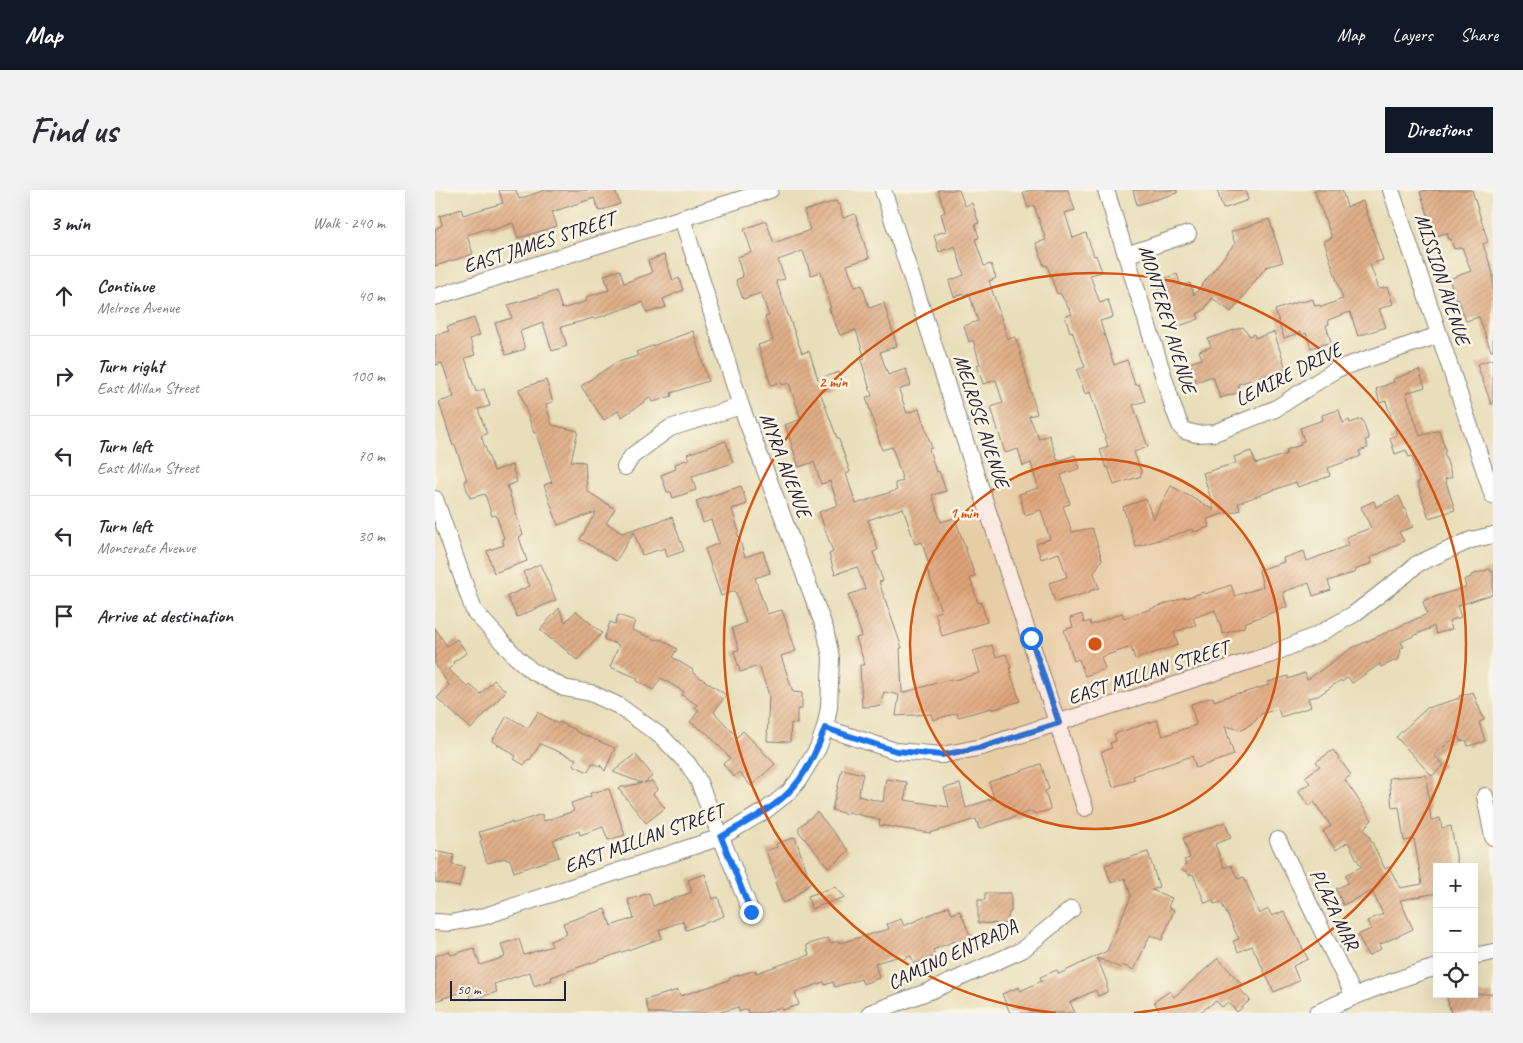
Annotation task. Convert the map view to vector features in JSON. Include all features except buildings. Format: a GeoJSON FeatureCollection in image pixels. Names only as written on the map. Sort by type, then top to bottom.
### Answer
{"type":"FeatureCollection","features":[{"type":"Feature","properties":{"kind":"street","name":"EAST JAMES STREET"},"geometry":{"type":"LineString","coordinates":[[435,297],[769,190]]}},
{"type":"Feature","properties":{"kind":"street","name":"MELROSE AVENUE"},"geometry":{"type":"LineString","coordinates":[[883,190],[1059,723],[1085,808]]}},
{"type":"Feature","properties":{"kind":"street","name":"MONTEREY AVENUE"},"geometry":{"type":"LineString","coordinates":[[1106,190],[1181,427],[1185,431],[1197,434],[1214,433]]}},
{"type":"Feature","properties":{"kind":"street","name":"MISSION AVENUE"},"geometry":{"type":"LineString","coordinates":[[1391,190],[1493,496]]}},
{"type":"Feature","properties":{"kind":"street","name":"MYRA AVENUE"},"geometry":{"type":"LineString","coordinates":[[682,218],[741,406],[825,629],[831,657],[829,707],[825,728]]}},
{"type":"Feature","properties":{"kind":"street"},"geometry":{"type":"LineString","coordinates":[[1126,256],[1188,234]]}},
{"type":"Feature","properties":{"kind":"street","name":"LEMIRE DRIVE"},"geometry":{"type":"LineString","coordinates":[[1214,433],[1275,409],[1337,369],[1439,334]]}},
{"type":"Feature","properties":{"kind":"street"},"geometry":{"type":"LineString","coordinates":[[625,467],[632,456],[669,428],[741,406]]}},
{"type":"Feature","properties":{"kind":"street"},"geometry":{"type":"LineString","coordinates":[[435,498],[474,611],[516,657],[532,671],[564,688],[591,693],[619,706],[662,737],[688,764],[699,780],[751,912]]}},
{"type":"Feature","properties":{"kind":"street","name":"EAST MILLAN STREET"},"geometry":{"type":"LineString","coordinates":[[435,922],[450,923],[483,917],[721,837],[766,810],[789,792],[818,748],[825,728],[896,751],[942,755],[983,747],[1275,653],[1317,635],[1354,614],[1417,564],[1471,540],[1493,535]]}},
{"type":"Feature","properties":{"kind":"street"},"geometry":{"type":"LineString","coordinates":[[1485,796],[1493,837]]}},
{"type":"Feature","properties":{"kind":"street","name":"PLAZA MAR"},"geometry":{"type":"LineString","coordinates":[[1278,840],[1354,996]]}},
{"type":"Feature","properties":{"kind":"street","name":"CAMINO ENTRADA"},"geometry":{"type":"LineString","coordinates":[[870,1013],[935,989],[1022,950],[1072,908]]}},
{"type":"Feature","properties":{"kind":"street"},"geometry":{"type":"LineString","coordinates":[[1478,955],[1493,952]]}},
{"type":"Feature","properties":{"kind":"street"},"geometry":{"type":"LineString","coordinates":[[1317,1013],[1354,996],[1433,968]]}},
{"type":"Feature","properties":{"kind":"route"},"geometry":{"type":"LineString","coordinates":[[751,912],[721,837],[766,810],[789,792],[818,748],[825,728],[896,751],[942,755],[983,747],[1059,723],[1031,638]]}}]}
